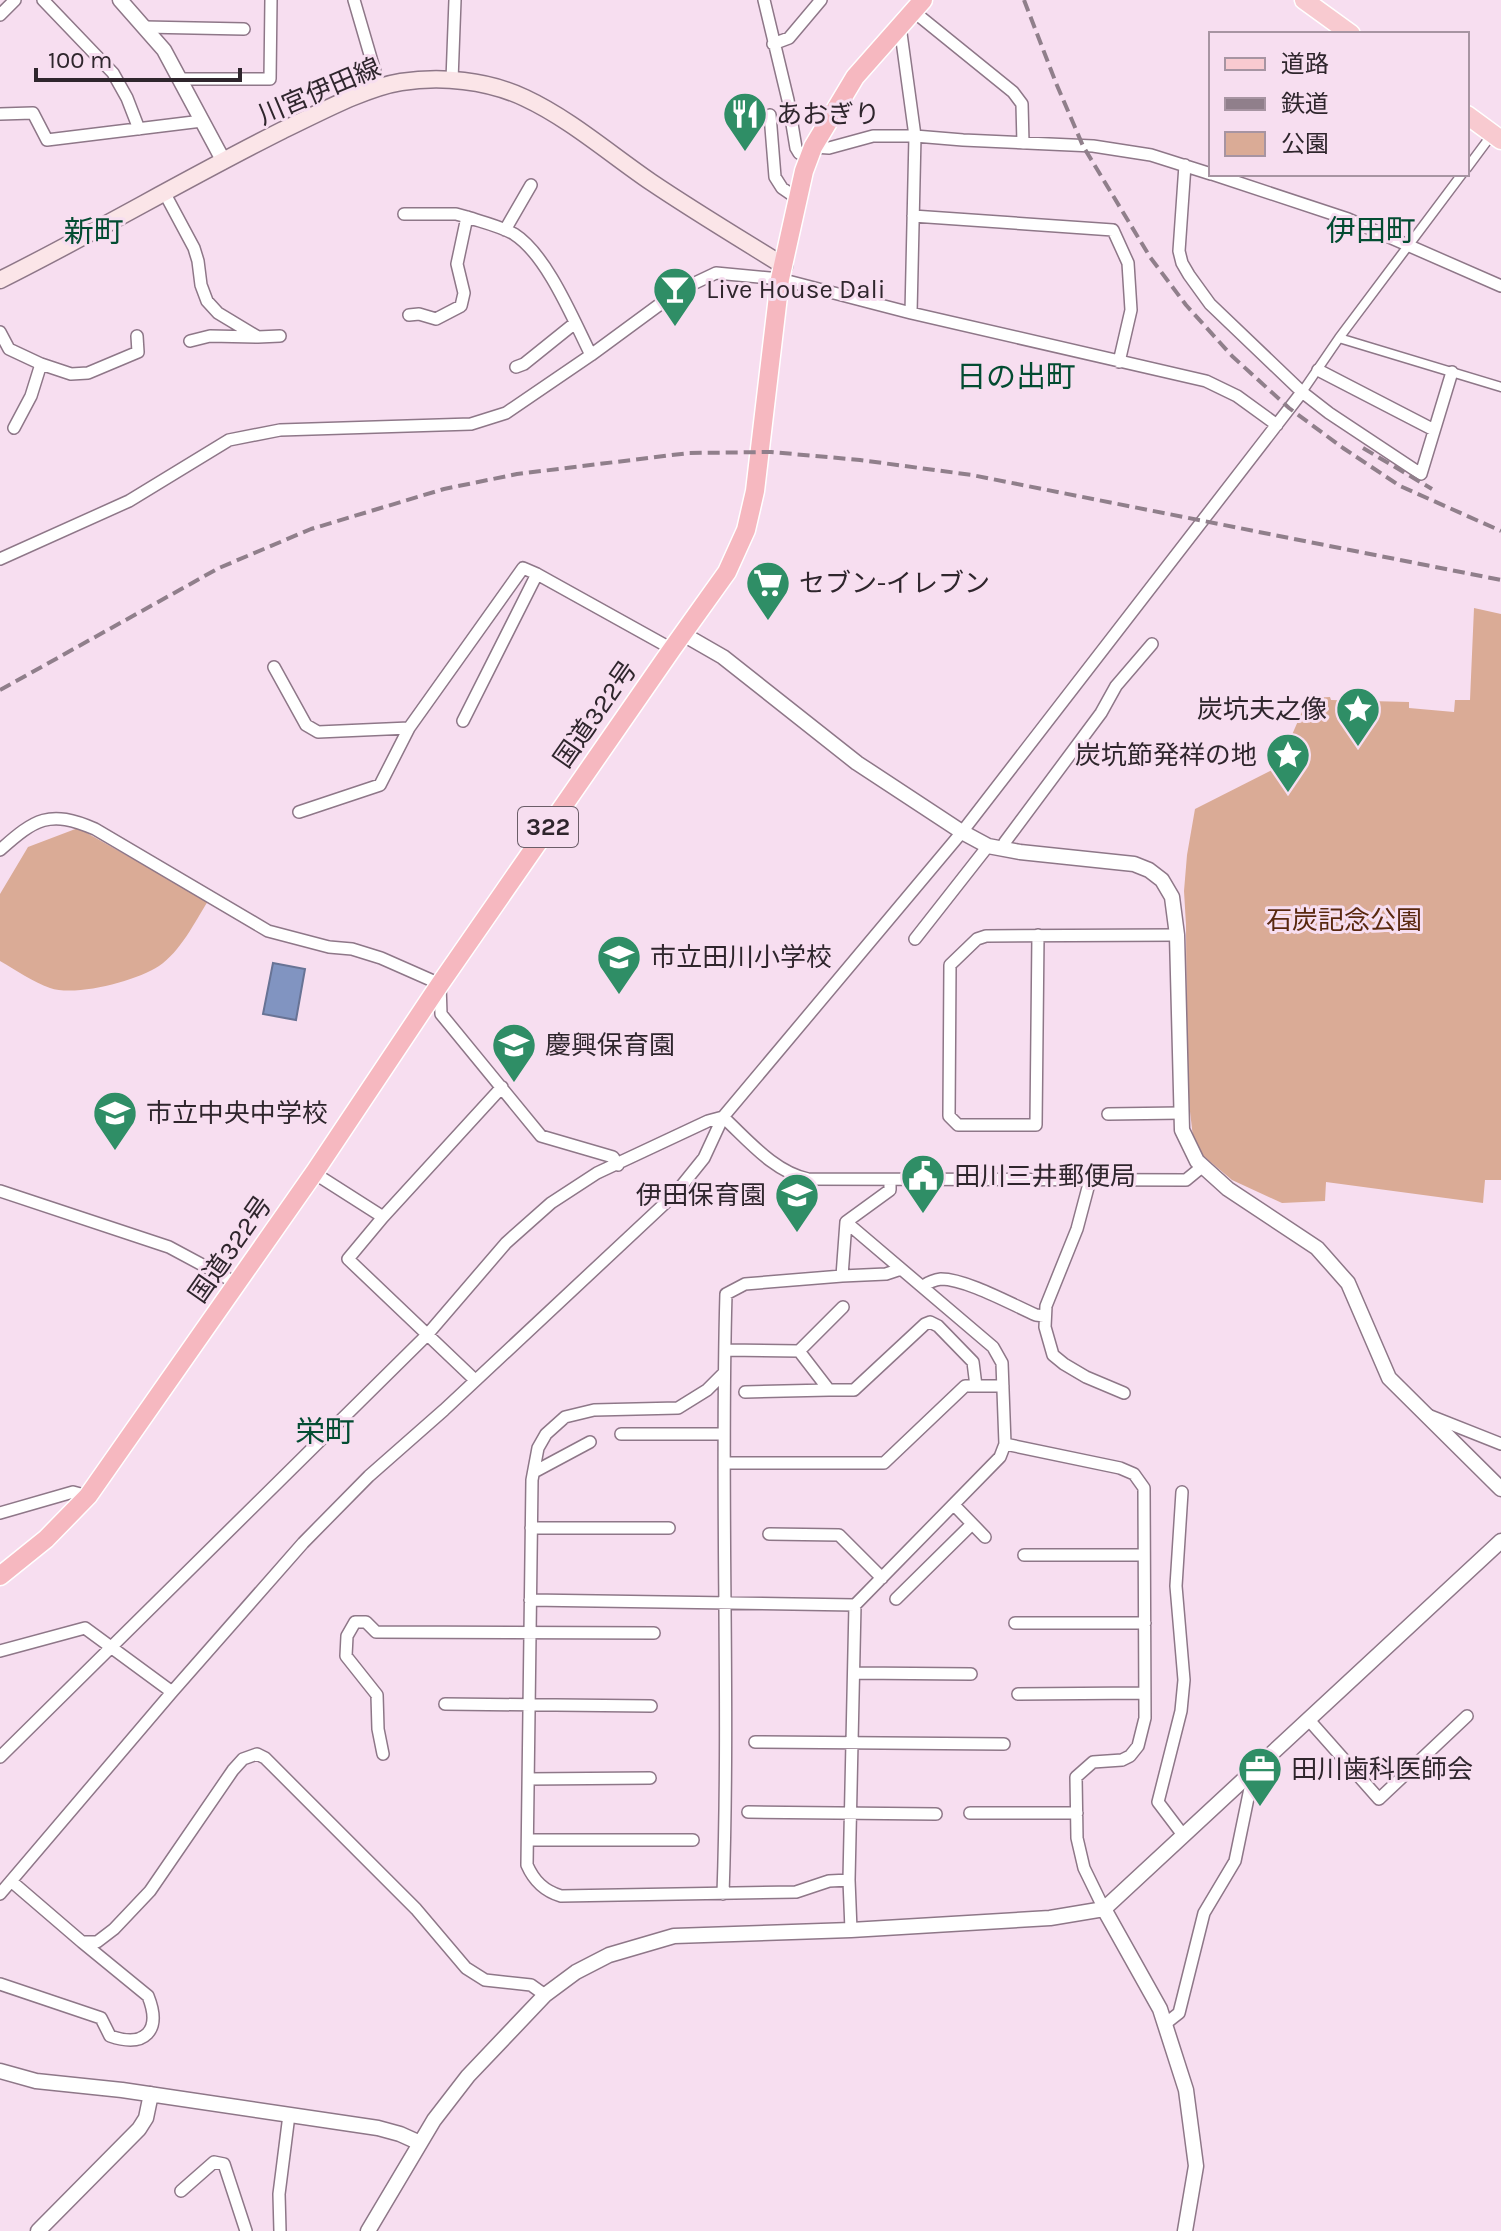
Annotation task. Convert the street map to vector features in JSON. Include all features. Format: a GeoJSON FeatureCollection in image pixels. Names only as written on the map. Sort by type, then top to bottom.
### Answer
{"type":"FeatureCollection","features":[{"type":"Feature","properties":{"kind":"highway","name":"国道322号"},"geometry":{"type":"LineString","coordinates":[[0,1576],[46,1539],[88,1496],[238,1284],[440,984],[727,572],[746,530],[755,491],[782,272],[811,153],[855,77],[912,12]]}},
{"type":"Feature","properties":{"kind":"main road"},"geometry":{"type":"LineString","coordinates":[[1304,0],[1348,32]]}},
{"type":"Feature","properties":{"kind":"main road","name":"川宮伊田線"},"geometry":{"type":"LineString","coordinates":[[0,280],[223,160],[351,98],[398,83],[435,79],[467,81],[523,97],[554,114],[782,272]]}},
{"type":"Feature","properties":{"kind":"main road"},"geometry":{"type":"LineString","coordinates":[[1469,116],[1498,132]]}},
{"type":"Feature","properties":{"kind":"street"},"geometry":{"type":"LineString","coordinates":[[0,15],[15,0]]}},
{"type":"Feature","properties":{"kind":"street"},"geometry":{"type":"LineString","coordinates":[[43,0],[113,73],[139,129]]}},
{"type":"Feature","properties":{"kind":"street"},"geometry":{"type":"LineString","coordinates":[[120,0],[164,50],[223,160]]}},
{"type":"Feature","properties":{"kind":"street"},"geometry":{"type":"LineString","coordinates":[[179,79],[270,79],[271,0]]}},
{"type":"Feature","properties":{"kind":"street"},"geometry":{"type":"LineString","coordinates":[[354,0],[380,89]]}},
{"type":"Feature","properties":{"kind":"street"},"geometry":{"type":"LineString","coordinates":[[452,80],[455,0]]}},
{"type":"Feature","properties":{"kind":"street"},"geometry":{"type":"LineString","coordinates":[[764,0],[799,153],[811,153],[873,136],[915,136],[1093,146],[1151,155],[1209,173]]}},
{"type":"Feature","properties":{"kind":"street"},"geometry":{"type":"LineString","coordinates":[[773,44],[789,38],[821,0]]}},
{"type":"Feature","properties":{"kind":"street"},"geometry":{"type":"LineString","coordinates":[[911,313],[915,136],[912,12]]}},
{"type":"Feature","properties":{"kind":"street"},"geometry":{"type":"LineString","coordinates":[[912,12],[1013,92],[1022,104],[1023,143]]}},
{"type":"Feature","properties":{"kind":"street"},"geometry":{"type":"LineString","coordinates":[[144,27],[244,29]]}},
{"type":"Feature","properties":{"kind":"street"},"geometry":{"type":"LineString","coordinates":[[0,114],[33,113],[47,140],[202,121]]}},
{"type":"Feature","properties":{"kind":"street"},"geometry":{"type":"LineString","coordinates":[[770,115],[775,177],[782,188],[798,199]]}},
{"type":"Feature","properties":{"kind":"street"},"geometry":{"type":"LineString","coordinates":[[1469,166],[1498,132]]}},
{"type":"Feature","properties":{"kind":"street"},"geometry":{"type":"LineString","coordinates":[[1185,165],[1179,237],[1182,263],[1210,304],[1302,392],[1329,413],[1421,474],[1452,372]]}},
{"type":"Feature","properties":{"kind":"street"},"geometry":{"type":"LineString","coordinates":[[1218,176],[1348,219],[1501,286]]}},
{"type":"Feature","properties":{"kind":"street"},"geometry":{"type":"LineString","coordinates":[[0,1894],[172,1692],[314,1532],[369,1476],[675,1194],[704,1158],[723,1117],[962,832],[1277,425],[1460,176]]}},
{"type":"Feature","properties":{"kind":"street"},"geometry":{"type":"LineString","coordinates":[[505,230],[531,185]]}},
{"type":"Feature","properties":{"kind":"street"},"geometry":{"type":"LineString","coordinates":[[164,192],[194,248],[207,301],[218,313],[258,337]]}},
{"type":"Feature","properties":{"kind":"street"},"geometry":{"type":"LineString","coordinates":[[404,214],[456,214],[518,237],[534,251],[591,355]]}},
{"type":"Feature","properties":{"kind":"street"},"geometry":{"type":"LineString","coordinates":[[913,216],[1113,230],[1128,263],[1131,310],[1119,362]]}},
{"type":"Feature","properties":{"kind":"street"},"geometry":{"type":"LineString","coordinates":[[409,315],[419,314],[436,319],[461,306],[464,293],[457,264],[467,217]]}},
{"type":"Feature","properties":{"kind":"street"},"geometry":{"type":"LineString","coordinates":[[0,559],[129,501],[229,440],[280,430],[471,424],[506,413],[678,291],[716,273],[782,272],[911,313],[1206,381],[1237,396],[1277,425]]}},
{"type":"Feature","properties":{"kind":"street"},"geometry":{"type":"LineString","coordinates":[[516,367],[575,323]]}},
{"type":"Feature","properties":{"kind":"street"},"geometry":{"type":"LineString","coordinates":[[0,332],[9,349],[71,374],[88,373],[138,352],[137,336]]}},
{"type":"Feature","properties":{"kind":"street"},"geometry":{"type":"LineString","coordinates":[[190,341],[210,336],[280,336]]}},
{"type":"Feature","properties":{"kind":"street"},"geometry":{"type":"LineString","coordinates":[[1339,338],[1501,387]]}},
{"type":"Feature","properties":{"kind":"street"},"geometry":{"type":"LineString","coordinates":[[14,428],[31,396],[41,364]]}},
{"type":"Feature","properties":{"kind":"street"},"geometry":{"type":"LineString","coordinates":[[1318,370],[1434,430]]}},
{"type":"Feature","properties":{"kind":"street"},"geometry":{"type":"LineString","coordinates":[[299,812],[380,785],[409,728],[523,568],[677,642],[723,657],[857,763],[962,832],[995,848],[1134,864],[1149,870],[1162,880],[1172,897],[1177,935],[1182,1130],[1197,1161],[1228,1189],[1317,1248],[1348,1283],[1389,1378],[1501,1489]]}},
{"type":"Feature","properties":{"kind":"street"},"geometry":{"type":"LineString","coordinates":[[463,721],[537,574]]}},
{"type":"Feature","properties":{"kind":"street"},"geometry":{"type":"LineString","coordinates":[[915,939],[995,848],[1005,842],[1101,713],[1116,686],[1152,644]]}},
{"type":"Feature","properties":{"kind":"street"},"geometry":{"type":"LineString","coordinates":[[274,667],[306,725],[318,732],[409,728]]}},
{"type":"Feature","properties":{"kind":"street"},"geometry":{"type":"LineString","coordinates":[[0,850],[22,830],[45,819],[65,818],[95,829],[268,931],[329,947],[352,949],[440,984],[441,1014],[541,1136],[613,1157],[618,1165]]}},
{"type":"Feature","properties":{"kind":"street"},"geometry":{"type":"LineString","coordinates":[[1038,935],[1036,1125],[958,1125],[949,1116],[950,965],[977,939],[986,936],[1038,935],[1177,935]]}},
{"type":"Feature","properties":{"kind":"street"},"geometry":{"type":"LineString","coordinates":[[475,1380],[348,1259],[502,1087]]}},
{"type":"Feature","properties":{"kind":"street"},"geometry":{"type":"LineString","coordinates":[[1108,1114],[1182,1113]]}},
{"type":"Feature","properties":{"kind":"street"},"geometry":{"type":"LineString","coordinates":[[0,1757],[427,1335],[506,1243],[551,1203],[597,1173],[708,1121],[723,1117]]}},
{"type":"Feature","properties":{"kind":"street"},"geometry":{"type":"LineString","coordinates":[[723,1117],[774,1163],[796,1177],[808,1179],[1186,1180],[1203,1166]]}},
{"type":"Feature","properties":{"kind":"street"},"geometry":{"type":"LineString","coordinates":[[314,1173],[383,1217]]}},
{"type":"Feature","properties":{"kind":"street"},"geometry":{"type":"LineString","coordinates":[[842,1276],[846,1222],[890,1190],[890,1180]]}},
{"type":"Feature","properties":{"kind":"street"},"geometry":{"type":"LineString","coordinates":[[1090,1180],[1077,1229],[1046,1306],[1044,1316],[1048,1342],[1053,1355],[1074,1371],[1124,1393]]}},
{"type":"Feature","properties":{"kind":"street"},"geometry":{"type":"LineString","coordinates":[[0,1191],[169,1247],[238,1284]]}},
{"type":"Feature","properties":{"kind":"street"},"geometry":{"type":"LineString","coordinates":[[846,1222],[993,1347],[1002,1363],[1005,1444],[1000,1457],[855,1605],[849,1880],[851,1930]]}},
{"type":"Feature","properties":{"kind":"street"},"geometry":{"type":"LineString","coordinates":[[723,1894],[726,1294],[745,1284],[886,1274],[901,1269]]}},
{"type":"Feature","properties":{"kind":"street"},"geometry":{"type":"LineString","coordinates":[[923,1286],[931,1280],[959,1282],[1044,1316]]}},
{"type":"Feature","properties":{"kind":"street"},"geometry":{"type":"LineString","coordinates":[[725,1350],[799,1351],[843,1307]]}},
{"type":"Feature","properties":{"kind":"street"},"geometry":{"type":"LineString","coordinates":[[745,1392],[854,1390],[930,1322],[938,1326],[973,1362],[976,1386]]}},
{"type":"Feature","properties":{"kind":"street"},"geometry":{"type":"LineString","coordinates":[[799,1351],[829,1390]]}},
{"type":"Feature","properties":{"kind":"street"},"geometry":{"type":"LineString","coordinates":[[724,1373],[707,1390],[678,1408],[594,1410],[565,1417],[546,1434],[538,1448],[531,1528],[527,1865],[533,1878],[550,1893],[561,1896],[796,1892],[829,1881],[849,1880]]}},
{"type":"Feature","properties":{"kind":"street"},"geometry":{"type":"LineString","coordinates":[[725,1463],[884,1463],[965,1386],[1003,1386]]}},
{"type":"Feature","properties":{"kind":"street"},"geometry":{"type":"LineString","coordinates":[[1424,1414],[1501,1444]]}},
{"type":"Feature","properties":{"kind":"street"},"geometry":{"type":"LineString","coordinates":[[621,1434],[724,1434]]}},
{"type":"Feature","properties":{"kind":"street"},"geometry":{"type":"LineString","coordinates":[[534,1472],[590,1442]]}},
{"type":"Feature","properties":{"kind":"street"},"geometry":{"type":"LineString","coordinates":[[1005,1444],[1120,1468],[1134,1474],[1144,1488],[1145,1718],[1138,1746],[1130,1756],[1122,1760],[1093,1762],[1076,1777],[1077,1838],[1084,1868],[1160,2009],[1186,2090],[1196,2166],[1185,2231]]}},
{"type":"Feature","properties":{"kind":"street"},"geometry":{"type":"LineString","coordinates":[[0,1513],[73,1492],[88,1496]]}},
{"type":"Feature","properties":{"kind":"street"},"geometry":{"type":"LineString","coordinates":[[1182,1492],[1176,1586],[1184,1680],[1181,1711],[1158,1802],[1183,1835]]}},
{"type":"Feature","properties":{"kind":"street"},"geometry":{"type":"LineString","coordinates":[[954,1505],[985,1537]]}},
{"type":"Feature","properties":{"kind":"street"},"geometry":{"type":"LineString","coordinates":[[896,1599],[972,1524]]}},
{"type":"Feature","properties":{"kind":"street"},"geometry":{"type":"LineString","coordinates":[[531,1528],[669,1528]]}},
{"type":"Feature","properties":{"kind":"street"},"geometry":{"type":"LineString","coordinates":[[769,1534],[839,1535],[882,1578]]}},
{"type":"Feature","properties":{"kind":"street"},"geometry":{"type":"LineString","coordinates":[[368,2231],[434,2120],[468,2076],[545,1995],[576,1972],[609,1955],[674,1936],[851,1930],[1050,1918],[1104,1909],[1501,1541]]}},
{"type":"Feature","properties":{"kind":"street"},"geometry":{"type":"LineString","coordinates":[[1024,1555],[1144,1555]]}},
{"type":"Feature","properties":{"kind":"street"},"geometry":{"type":"LineString","coordinates":[[530,1600],[855,1605]]}},
{"type":"Feature","properties":{"kind":"street"},"geometry":{"type":"LineString","coordinates":[[383,1754],[378,1729],[377,1695],[346,1656],[347,1636],[355,1622],[366,1622],[376,1632],[654,1633]]}},
{"type":"Feature","properties":{"kind":"street"},"geometry":{"type":"LineString","coordinates":[[1015,1623],[1145,1623]]}},
{"type":"Feature","properties":{"kind":"street"},"geometry":{"type":"LineString","coordinates":[[0,1651],[85,1628],[172,1692]]}},
{"type":"Feature","properties":{"kind":"street"},"geometry":{"type":"LineString","coordinates":[[854,1673],[971,1674]]}},
{"type":"Feature","properties":{"kind":"street"},"geometry":{"type":"LineString","coordinates":[[1018,1694],[1145,1693]]}},
{"type":"Feature","properties":{"kind":"street"},"geometry":{"type":"LineString","coordinates":[[445,1704],[651,1706]]}},
{"type":"Feature","properties":{"kind":"street"},"geometry":{"type":"LineString","coordinates":[[1308,1719],[1379,1799],[1467,1716]]}},
{"type":"Feature","properties":{"kind":"street"},"geometry":{"type":"LineString","coordinates":[[755,1742],[1004,1744]]}},
{"type":"Feature","properties":{"kind":"street"},"geometry":{"type":"LineString","coordinates":[[82,1942],[97,1942],[114,1929],[150,1891],[233,1770],[243,1759],[257,1754],[265,1758],[416,1909],[466,1968],[485,1980],[531,1985],[545,1995]]}},
{"type":"Feature","properties":{"kind":"street"},"geometry":{"type":"LineString","coordinates":[[1165,2024],[1179,2013],[1204,1913],[1235,1861],[1254,1769]]}},
{"type":"Feature","properties":{"kind":"street"},"geometry":{"type":"LineString","coordinates":[[528,1779],[650,1778]]}},
{"type":"Feature","properties":{"kind":"street"},"geometry":{"type":"LineString","coordinates":[[748,1812],[936,1814]]}},
{"type":"Feature","properties":{"kind":"street"},"geometry":{"type":"LineString","coordinates":[[970,1813],[1077,1813]]}},
{"type":"Feature","properties":{"kind":"street"},"geometry":{"type":"LineString","coordinates":[[528,1840],[693,1840]]}},
{"type":"Feature","properties":{"kind":"street"},"geometry":{"type":"LineString","coordinates":[[0,1984],[101,2018],[110,2036],[120,2040],[145,2038],[150,2031],[153,2008],[148,1996],[11,1881]]}},
{"type":"Feature","properties":{"kind":"street"},"geometry":{"type":"LineString","coordinates":[[0,2071],[36,2081],[151,2094],[378,2128],[420,2143]]}},
{"type":"Feature","properties":{"kind":"street"},"geometry":{"type":"LineString","coordinates":[[38,2231],[139,2129],[146,2118],[151,2094]]}},
{"type":"Feature","properties":{"kind":"street"},"geometry":{"type":"LineString","coordinates":[[280,2231],[279,2194],[289,2115]]}},
{"type":"Feature","properties":{"kind":"street"},"geometry":{"type":"LineString","coordinates":[[181,2191],[214,2162],[224,2164],[246,2231]]}},
{"type":"Feature","properties":{"kind":"green space","name":"石炭記念公園"},"geometry":{"type":"Polygon","coordinates":[[[1474,608],[1501,614],[1501,1180],[1485,1180],[1483,1203],[1326,1182],[1325,1201],[1282,1203],[1232,1180],[1201,1154],[1193,1137],[1187,1086],[1184,891],[1195,809],[1278,767],[1308,698],[1409,702],[1409,708],[1454,712],[1455,700],[1470,700],[1474,608]]]}},
{"type":"Feature","properties":{"kind":"green space"},"geometry":{"type":"Polygon","coordinates":[[[78,828],[208,901],[180,945],[159,966],[106,986],[61,990],[37,983],[0,961],[0,894],[28,847],[78,828]]]}},
{"type":"Feature","properties":{"kind":"water"},"geometry":{"type":"Polygon","coordinates":[[[273,963],[305,969],[296,1020],[263,1014],[273,963]]]}},
{"type":"Feature","properties":{"kind":"railway"},"geometry":{"type":"LineString","coordinates":[[1024,0],[1083,146],[1150,257],[1186,305],[1232,356],[1289,408],[1343,448],[1400,486],[1501,531]]}},
{"type":"Feature","properties":{"kind":"railway"},"geometry":{"type":"LineString","coordinates":[[1363,448],[1432,489]]}},
{"type":"Feature","properties":{"kind":"railway"},"geometry":{"type":"LineString","coordinates":[[0,690],[219,568],[311,529],[444,489],[517,474],[689,453],[771,452],[972,475],[1501,580]]}},
{"type":"Feature","properties":{"kind":"place","name":"あおぎり"},"geometry":{"type":"Point","coordinates":[745,153]}},
{"type":"Feature","properties":{"kind":"place","name":"Live House Dali"},"geometry":{"type":"Point","coordinates":[675,328]}},
{"type":"Feature","properties":{"kind":"place","name":"セブン-イレブン"},"geometry":{"type":"Point","coordinates":[768,622]}},
{"type":"Feature","properties":{"kind":"place","name":"炭坑夫之像"},"geometry":{"type":"Point","coordinates":[1358,748]}},
{"type":"Feature","properties":{"kind":"place","name":"炭坑節発祥の地"},"geometry":{"type":"Point","coordinates":[1288,794]}},
{"type":"Feature","properties":{"kind":"place","name":"市立田川小学校"},"geometry":{"type":"Point","coordinates":[619,996]}},
{"type":"Feature","properties":{"kind":"place","name":"慶興保育園"},"geometry":{"type":"Point","coordinates":[514,1084]}},
{"type":"Feature","properties":{"kind":"place","name":"市立中央中学校"},"geometry":{"type":"Point","coordinates":[115,1152]}},
{"type":"Feature","properties":{"kind":"place","name":"田川三井郵便局"},"geometry":{"type":"Point","coordinates":[923,1215]}},
{"type":"Feature","properties":{"kind":"place","name":"伊田保育園"},"geometry":{"type":"Point","coordinates":[797,1234]}},
{"type":"Feature","properties":{"kind":"place","name":"田川歯科医師会"},"geometry":{"type":"Point","coordinates":[1260,1808]}},
{"type":"Feature","properties":{"kind":"district","name":"伊田町"},"geometry":{"type":"Point","coordinates":[1371,231]}},
{"type":"Feature","properties":{"kind":"district","name":"新町"},"geometry":{"type":"Point","coordinates":[94,232]}},
{"type":"Feature","properties":{"kind":"district","name":"日の出町"},"geometry":{"type":"Point","coordinates":[1016,377]}},
{"type":"Feature","properties":{"kind":"district","name":"栄町"},"geometry":{"type":"Point","coordinates":[325,1432]}}]}
